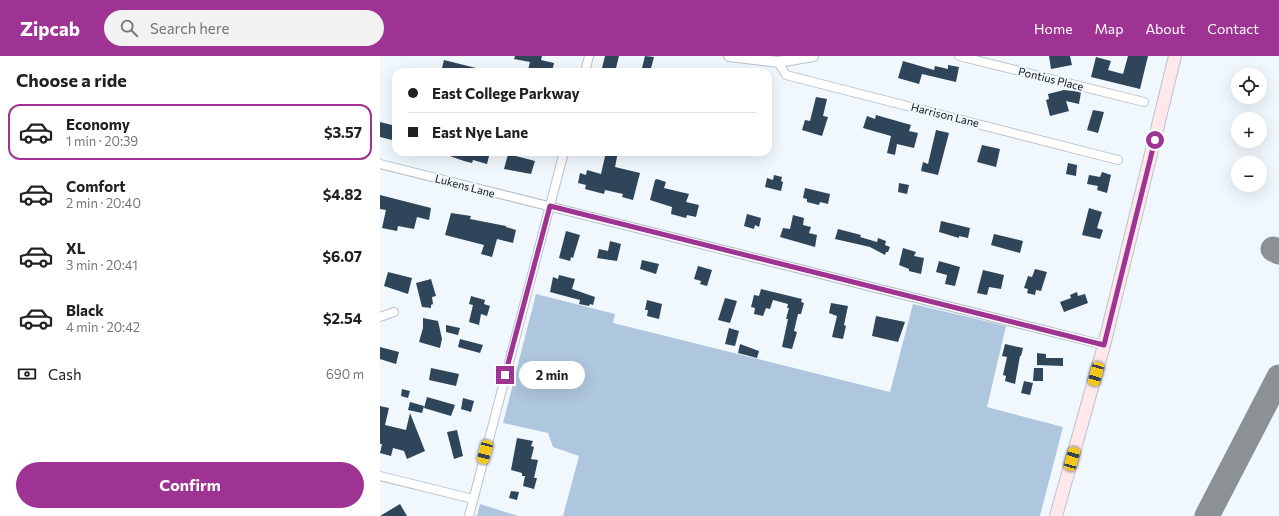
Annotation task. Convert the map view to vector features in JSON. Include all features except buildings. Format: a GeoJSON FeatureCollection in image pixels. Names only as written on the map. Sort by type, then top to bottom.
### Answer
{"type":"FeatureCollection","features":[{"type":"Feature","properties":{"kind":"main road"},"geometry":{"type":"LineString","coordinates":[[1056,516],[1104,345],[1175,56]]}},
{"type":"Feature","properties":{"kind":"street"},"geometry":{"type":"LineString","coordinates":[[586,68],[589,56]]}},
{"type":"Feature","properties":{"kind":"street"},"geometry":{"type":"LineString","coordinates":[[729,56],[778,62],[813,56]]}},
{"type":"Feature","properties":{"kind":"street","name":"Pontius Place"},"geometry":{"type":"LineString","coordinates":[[959,56],[1144,102]]}},
{"type":"Feature","properties":{"kind":"street","name":"Harrison Lane"},"geometry":{"type":"LineString","coordinates":[[778,62],[786,75],[1118,160]]}},
{"type":"Feature","properties":{"kind":"street"},"geometry":{"type":"LineString","coordinates":[[469,516],[563,156]]}},
{"type":"Feature","properties":{"kind":"street","name":"Lukens Lane"},"geometry":{"type":"LineString","coordinates":[[380,164],[509,198],[550,206],[1104,345]]}},
{"type":"Feature","properties":{"kind":"street"},"geometry":{"type":"LineString","coordinates":[[380,317],[394,312]]}},
{"type":"Feature","properties":{"kind":"street"},"geometry":{"type":"LineString","coordinates":[[380,476],[473,499]]}},
{"type":"Feature","properties":{"kind":"shaded area"},"geometry":{"type":"Polygon","coordinates":[[[536,294],[615,314],[613,323],[890,392],[913,304],[1006,326],[987,407],[1063,427],[1040,516],[563,516],[579,456],[553,447],[548,433],[503,423],[536,294]]]}},
{"type":"Feature","properties":{"kind":"shaded area"},"geometry":{"type":"Polygon","coordinates":[[[480,504],[518,516],[477,516],[480,504]]]}},
{"type":"Feature","properties":{"kind":"taxiway"},"geometry":{"type":"LineString","coordinates":[[1273,249],[1279,252]]}},
{"type":"Feature","properties":{"kind":"taxiway"},"geometry":{"type":"LineString","coordinates":[[1207,516],[1279,377]]}},
{"type":"Feature","properties":{"kind":"route"},"geometry":{"type":"LineString","coordinates":[[505,375],[550,206],[1104,345],[1155,140]]}}]}
